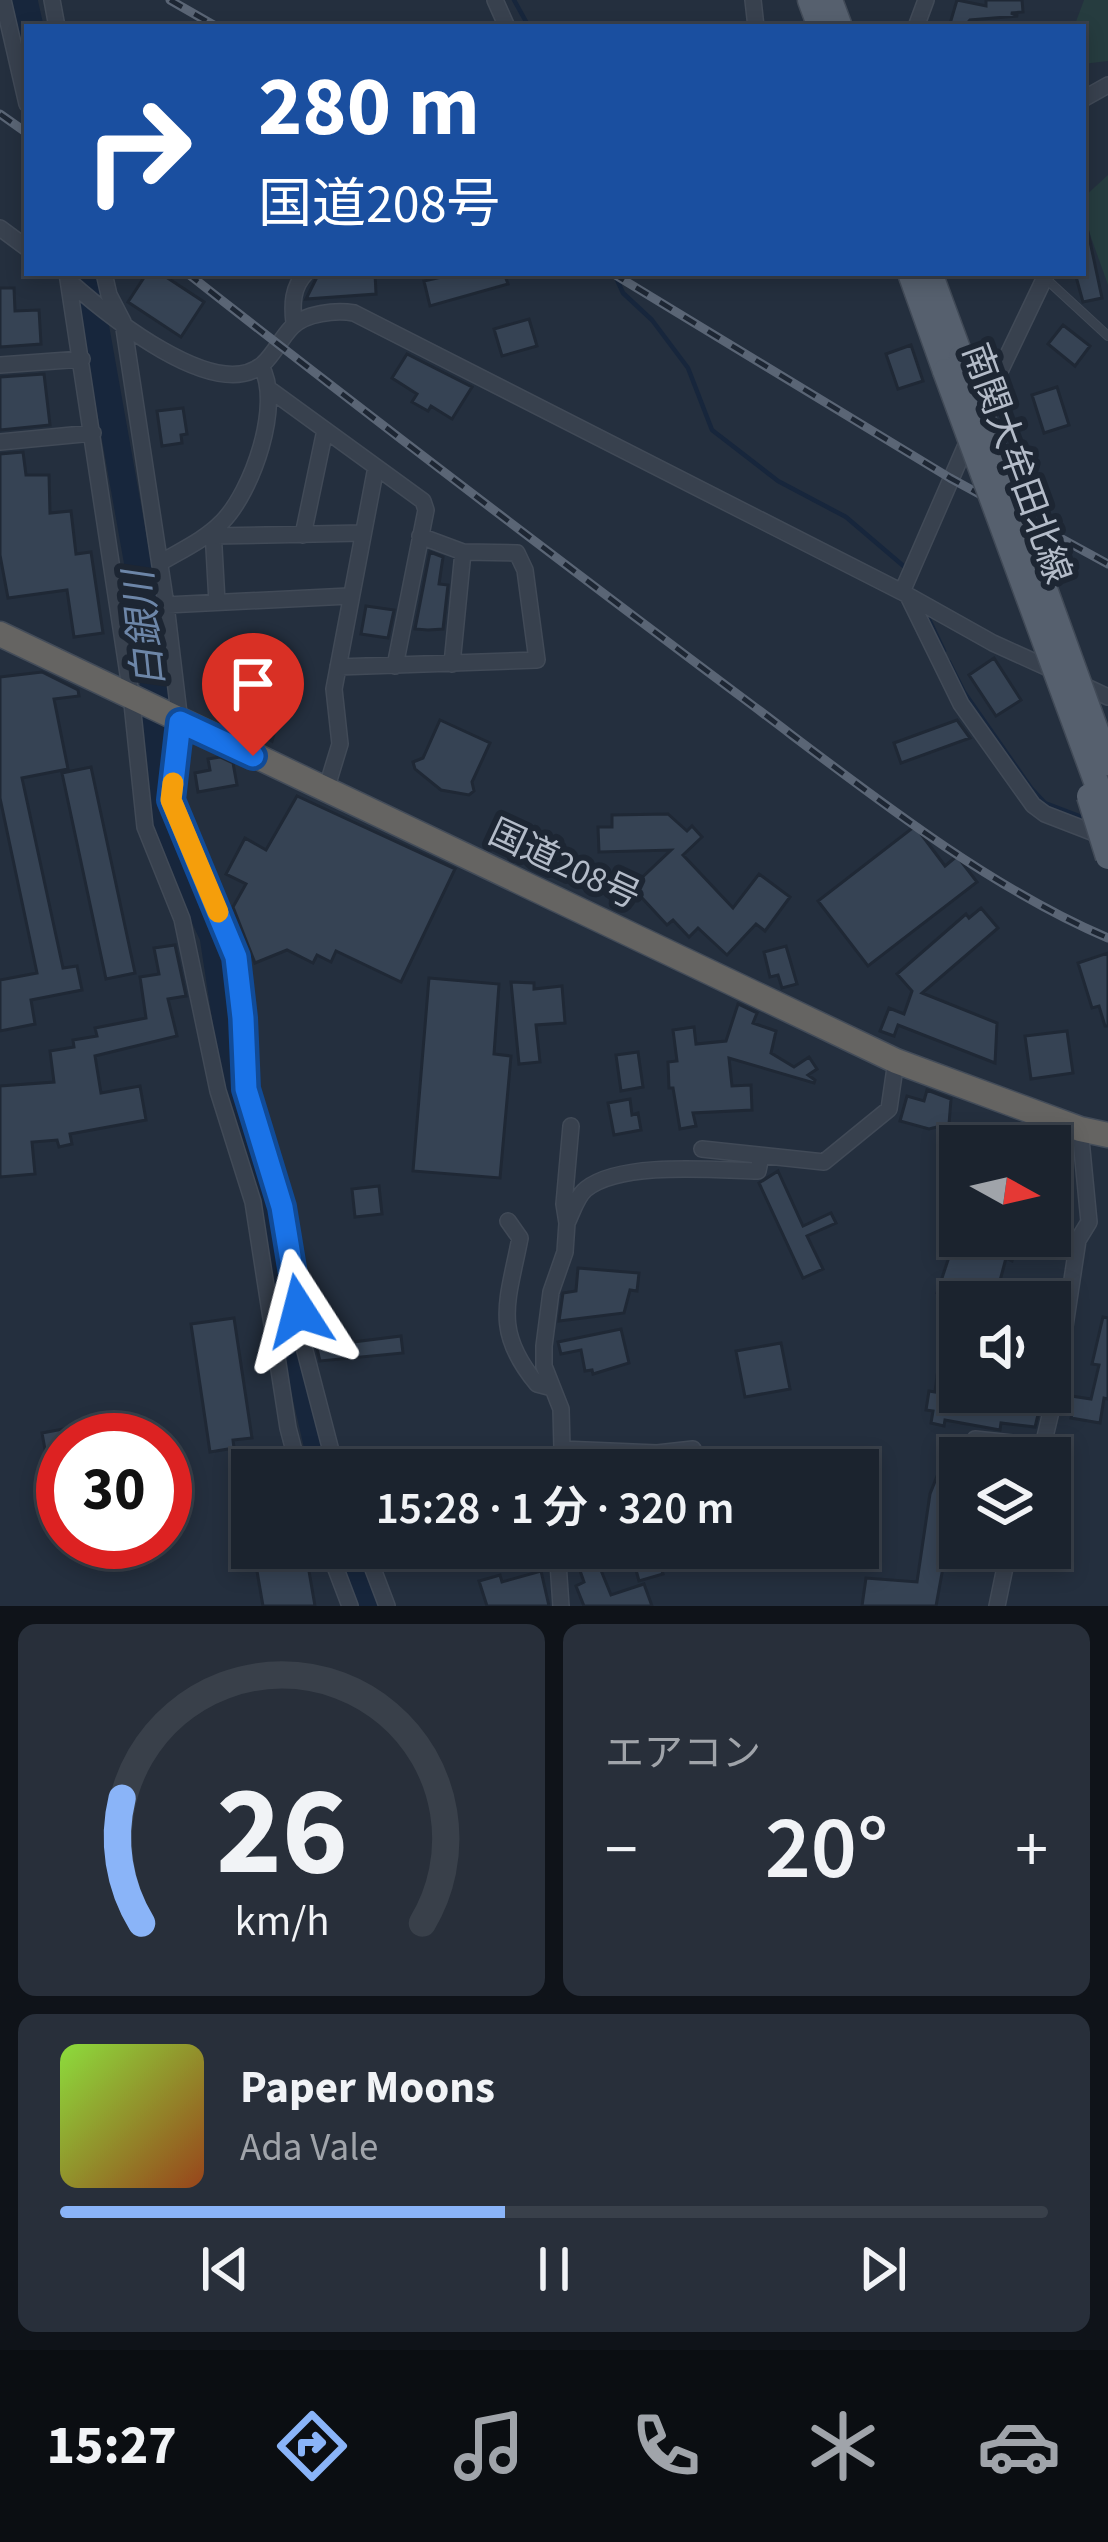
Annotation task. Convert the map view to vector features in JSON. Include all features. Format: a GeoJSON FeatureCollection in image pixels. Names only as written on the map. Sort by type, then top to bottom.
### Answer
{"type":"FeatureCollection","features":[{"type":"Feature","properties":{"kind":"highway","name":"国道208号"},"geometry":{"type":"LineString","coordinates":[[0,634],[896,1061],[1080,1130],[1108,1135]]}},
{"type":"Feature","properties":{"kind":"main road","name":"南関大牟田北線"},"geometry":{"type":"LineString","coordinates":[[911,276],[953,364],[1108,763]]}},
{"type":"Feature","properties":{"kind":"main road","name":"南関大牟田北線"},"geometry":{"type":"LineString","coordinates":[[931,276],[953,364],[1108,814]]}},
{"type":"Feature","properties":{"kind":"main road"},"geometry":{"type":"LineString","coordinates":[[1072,717],[1079,764],[1108,857]]}},
{"type":"Feature","properties":{"kind":"street"},"geometry":{"type":"LineString","coordinates":[[3,0],[24,91]]}},
{"type":"Feature","properties":{"kind":"street"},"geometry":{"type":"LineString","coordinates":[[105,276],[117,317],[166,604],[180,722],[171,800],[236,957],[246,1089],[282,1207],[303,1347],[331,1449]]}},
{"type":"Feature","properties":{"kind":"street"},"geometry":{"type":"LineString","coordinates":[[294,323],[292,305],[304,276]]}},
{"type":"Feature","properties":{"kind":"street"},"geometry":{"type":"LineString","coordinates":[[1044,276],[950,478],[905,594],[961,704],[1033,805],[1108,839]]}},
{"type":"Feature","properties":{"kind":"street"},"geometry":{"type":"LineString","coordinates":[[68,278],[179,361],[221,375],[245,374],[261,366],[294,323],[327,313],[354,313],[993,643],[1108,697]]}},
{"type":"Feature","properties":{"kind":"street"},"geometry":{"type":"LineString","coordinates":[[68,278],[131,694],[145,827],[182,919],[218,1091],[253,1202],[293,1449]]}},
{"type":"Feature","properties":{"kind":"street"},"geometry":{"type":"LineString","coordinates":[[0,365],[82,359]]}},
{"type":"Feature","properties":{"kind":"street"},"geometry":{"type":"LineString","coordinates":[[160,563],[213,533],[236,507],[257,461],[269,380],[261,366]]}},
{"type":"Feature","properties":{"kind":"street"},"geometry":{"type":"LineString","coordinates":[[268,389],[423,501],[426,510],[395,666]]}},
{"type":"Feature","properties":{"kind":"street"},"geometry":{"type":"LineString","coordinates":[[303,536],[325,430]]}},
{"type":"Feature","properties":{"kind":"street"},"geometry":{"type":"LineString","coordinates":[[0,442],[93,433]]}},
{"type":"Feature","properties":{"kind":"street"},"geometry":{"type":"LineString","coordinates":[[326,790],[340,743],[334,689],[376,467]]}},
{"type":"Feature","properties":{"kind":"street"},"geometry":{"type":"LineString","coordinates":[[213,533],[362,533]]}},
{"type":"Feature","properties":{"kind":"street"},"geometry":{"type":"LineString","coordinates":[[213,533],[217,602]]}},
{"type":"Feature","properties":{"kind":"street"},"geometry":{"type":"LineString","coordinates":[[338,667],[537,660],[525,570],[517,553],[463,552],[420,536]]}},
{"type":"Feature","properties":{"kind":"street"},"geometry":{"type":"LineString","coordinates":[[452,664],[463,552]]}},
{"type":"Feature","properties":{"kind":"street"},"geometry":{"type":"LineString","coordinates":[[166,604],[349,596]]}},
{"type":"Feature","properties":{"kind":"street"},"geometry":{"type":"LineString","coordinates":[[702,1149],[824,1162],[889,1109],[896,1061]]}},
{"type":"Feature","properties":{"kind":"street"},"geometry":{"type":"LineString","coordinates":[[571,1126],[565,1252],[551,1292],[544,1366],[561,1409],[562,1448],[581,1449]]}},
{"type":"Feature","properties":{"kind":"street"},"geometry":{"type":"LineString","coordinates":[[1045,1437],[1078,1240],[1089,1222],[1080,1130]]}},
{"type":"Feature","properties":{"kind":"street"},"geometry":{"type":"LineString","coordinates":[[568,1223],[585,1190],[609,1178],[690,1169],[758,1171],[761,1156]]}},
{"type":"Feature","properties":{"kind":"street"},"geometry":{"type":"LineString","coordinates":[[508,1221],[520,1238],[507,1306],[510,1344],[537,1384],[552,1388]]}},
{"type":"Feature","properties":{"kind":"street"},"geometry":{"type":"LineString","coordinates":[[336,1569],[350,1606]]}},
{"type":"Feature","properties":{"kind":"street"},"geometry":{"type":"LineString","coordinates":[[373,1569],[386,1606]]}},
{"type":"Feature","properties":{"kind":"street"},"geometry":{"type":"LineString","coordinates":[[558,1569],[561,1606]]}},
{"type":"Feature","properties":{"kind":"street"},"geometry":{"type":"LineString","coordinates":[[997,1606],[1005,1569]]}},
{"type":"Feature","properties":{"kind":"lane"},"geometry":{"type":"LineString","coordinates":[[1045,276],[1108,336]]}},
{"type":"Feature","properties":{"kind":"green space"},"geometry":{"type":"Polygon","coordinates":[[[1084,0],[1108,0],[1108,61],[1086,64],[1086,24],[1075,24],[1084,0]]]}},
{"type":"Feature","properties":{"kind":"green space"},"geometry":{"type":"Polygon","coordinates":[[[1108,175],[1108,285],[1086,223],[1086,195],[1108,175]]]}},
{"type":"Feature","properties":{"kind":"building"},"geometry":{"type":"Polygon","coordinates":[[[957,0],[986,6],[986,0],[1022,0],[1023,12],[1011,13],[1018,16],[950,24],[957,0]]]}},
{"type":"Feature","properties":{"kind":"building"},"geometry":{"type":"Polygon","coordinates":[[[1086,232],[1102,298],[1083,302],[1076,276],[1086,276],[1086,232]]]}},
{"type":"Feature","properties":{"kind":"building"},"geometry":{"type":"Polygon","coordinates":[[[145,276],[165,276],[204,302],[181,337],[128,302],[145,276]]]}},
{"type":"Feature","properties":{"kind":"building"},"geometry":{"type":"Polygon","coordinates":[[[375,276],[376,294],[306,299],[317,277],[375,276]]]}},
{"type":"Feature","properties":{"kind":"building"},"geometry":{"type":"Polygon","coordinates":[[[446,276],[505,276],[508,284],[430,306],[424,281],[446,276]]]}},
{"type":"Feature","properties":{"kind":"building"},"geometry":{"type":"Polygon","coordinates":[[[0,288],[14,288],[15,311],[39,310],[41,344],[0,347],[0,288]]]}},
{"type":"Feature","properties":{"kind":"building"},"geometry":{"type":"Polygon","coordinates":[[[529,319],[537,346],[502,356],[494,329],[529,319]]]}},
{"type":"Feature","properties":{"kind":"building"},"geometry":{"type":"Polygon","coordinates":[[[1063,325],[1090,346],[1075,366],[1048,344],[1063,325]]]}},
{"type":"Feature","properties":{"kind":"building"},"geometry":{"type":"Polygon","coordinates":[[[911,345],[923,381],[898,389],[886,354],[911,345]]]}},
{"type":"Feature","properties":{"kind":"building"},"geometry":{"type":"Polygon","coordinates":[[[407,354],[472,387],[452,419],[431,406],[428,411],[412,402],[417,394],[392,378],[407,354]]]}},
{"type":"Feature","properties":{"kind":"building"},"geometry":{"type":"Polygon","coordinates":[[[44,374],[50,425],[0,430],[0,377],[44,374]]]}},
{"type":"Feature","properties":{"kind":"building"},"geometry":{"type":"Polygon","coordinates":[[[1057,387],[1069,425],[1044,433],[1032,395],[1057,387]]]}},
{"type":"Feature","properties":{"kind":"building"},"geometry":{"type":"Polygon","coordinates":[[[183,408],[187,434],[181,435],[182,443],[162,446],[157,411],[183,408]]]}},
{"type":"Feature","properties":{"kind":"building"},"geometry":{"type":"Polygon","coordinates":[[[23,452],[26,475],[49,475],[50,513],[71,511],[76,554],[91,552],[103,633],[74,637],[67,590],[8,598],[0,555],[0,454],[23,452]]]}},
{"type":"Feature","properties":{"kind":"building"},"geometry":{"type":"Polygon","coordinates":[[[430,552],[443,557],[439,584],[448,585],[443,629],[415,629],[430,552]]]}},
{"type":"Feature","properties":{"kind":"building"},"geometry":{"type":"Polygon","coordinates":[[[366,606],[394,610],[388,638],[361,634],[366,606]]]}},
{"type":"Feature","properties":{"kind":"building"},"geometry":{"type":"Polygon","coordinates":[[[994,658],[1021,700],[996,716],[969,675],[994,658]]]}},
{"type":"Feature","properties":{"kind":"building"},"geometry":{"type":"Polygon","coordinates":[[[42,672],[78,690],[79,696],[54,699],[68,769],[22,778],[63,968],[77,966],[82,990],[31,1000],[35,1024],[0,1031],[0,980],[37,973],[0,798],[0,677],[42,672]]]}},
{"type":"Feature","properties":{"kind":"building"},"geometry":{"type":"Polygon","coordinates":[[[242,701],[280,711],[272,741],[233,715],[242,701]]]}},
{"type":"Feature","properties":{"kind":"building"},"geometry":{"type":"Polygon","coordinates":[[[440,720],[490,743],[469,795],[441,790],[415,769],[413,762],[423,758],[440,720]]]}},
{"type":"Feature","properties":{"kind":"building"},"geometry":{"type":"Polygon","coordinates":[[[957,720],[970,738],[901,763],[894,743],[957,720]]]}},
{"type":"Feature","properties":{"kind":"building"},"geometry":{"type":"Polygon","coordinates":[[[220,757],[233,763],[237,785],[198,792],[195,773],[210,770],[208,759],[220,757]]]}},
{"type":"Feature","properties":{"kind":"building"},"geometry":{"type":"Polygon","coordinates":[[[91,767],[135,973],[106,979],[62,773],[91,767]]]}},
{"type":"Feature","properties":{"kind":"building"},"geometry":{"type":"Polygon","coordinates":[[[297,796],[455,869],[401,982],[336,951],[331,962],[317,955],[313,963],[287,950],[255,963],[233,907],[246,884],[226,874],[245,838],[266,850],[297,796]]]}},
{"type":"Feature","properties":{"kind":"building"},"geometry":{"type":"Polygon","coordinates":[[[668,814],[702,837],[683,855],[733,908],[759,874],[790,897],[765,931],[756,924],[727,955],[698,928],[689,937],[673,920],[667,925],[632,887],[671,850],[599,852],[598,827],[612,827],[612,815],[668,814]]]}},
{"type":"Feature","properties":{"kind":"building"},"geometry":{"type":"Polygon","coordinates":[[[915,826],[945,866],[957,856],[977,882],[868,966],[818,901],[915,826]]]}},
{"type":"Feature","properties":{"kind":"building"},"geometry":{"type":"Polygon","coordinates":[[[981,908],[998,928],[922,993],[997,1023],[995,1063],[898,1025],[894,1036],[880,1031],[889,1008],[904,1014],[912,991],[897,974],[966,914],[969,918],[981,908]]]}},
{"type":"Feature","properties":{"kind":"building"},"geometry":{"type":"Polygon","coordinates":[[[175,945],[186,996],[168,999],[177,1036],[95,1056],[101,1093],[140,1086],[146,1120],[70,1134],[72,1144],[59,1147],[57,1140],[32,1142],[35,1174],[0,1177],[0,1086],[54,1082],[50,1051],[97,1036],[95,1028],[146,1018],[140,977],[159,974],[154,948],[175,945]]]}},
{"type":"Feature","properties":{"kind":"building"},"geometry":{"type":"Polygon","coordinates":[[[786,946],[797,984],[782,988],[778,975],[770,977],[764,952],[786,946]]]}},
{"type":"Feature","properties":{"kind":"building"},"geometry":{"type":"Polygon","coordinates":[[[1108,953],[1105,1026],[1099,1006],[1092,1008],[1078,963],[1108,953]]]}},
{"type":"Feature","properties":{"kind":"building"},"geometry":{"type":"Polygon","coordinates":[[[429,978],[499,984],[494,1054],[511,1056],[500,1178],[413,1171],[429,978]]]}},
{"type":"Feature","properties":{"kind":"building"},"geometry":{"type":"Polygon","coordinates":[[[511,982],[534,983],[534,989],[562,986],[565,1023],[536,1025],[540,1062],[519,1064],[511,982]]]}},
{"type":"Feature","properties":{"kind":"building"},"geometry":{"type":"Polygon","coordinates":[[[738,1004],[757,1013],[753,1023],[776,1031],[771,1053],[794,1067],[809,1057],[817,1069],[808,1075],[814,1083],[729,1058],[732,1086],[751,1085],[752,1110],[693,1113],[696,1126],[680,1129],[673,1088],[669,1088],[668,1062],[677,1061],[673,1030],[694,1027],[696,1044],[726,1041],[738,1004]]]}},
{"type":"Feature","properties":{"kind":"building"},"geometry":{"type":"Polygon","coordinates":[[[1067,1031],[1073,1073],[1031,1079],[1025,1036],[1067,1031]]]}},
{"type":"Feature","properties":{"kind":"building"},"geometry":{"type":"Polygon","coordinates":[[[638,1052],[643,1087],[621,1091],[616,1055],[638,1052]]]}},
{"type":"Feature","properties":{"kind":"building"},"geometry":{"type":"Polygon","coordinates":[[[927,1090],[951,1099],[949,1124],[929,1129],[900,1121],[907,1096],[924,1101],[927,1090]]]}},
{"type":"Feature","properties":{"kind":"building"},"geometry":{"type":"Polygon","coordinates":[[[630,1099],[641,1130],[614,1135],[608,1103],[630,1099]]]}},
{"type":"Feature","properties":{"kind":"building"},"geometry":{"type":"Polygon","coordinates":[[[778,1171],[803,1226],[831,1213],[836,1223],[807,1236],[823,1269],[803,1278],[759,1183],[778,1171]]]}},
{"type":"Feature","properties":{"kind":"building"},"geometry":{"type":"Polygon","coordinates":[[[379,1186],[382,1214],[355,1217],[352,1189],[379,1186]]]}},
{"type":"Feature","properties":{"kind":"building"},"geometry":{"type":"Polygon","coordinates":[[[949,1257],[1013,1257],[1012,1261],[1006,1258],[1000,1281],[941,1281],[949,1257]]]}},
{"type":"Feature","properties":{"kind":"building"},"geometry":{"type":"Polygon","coordinates":[[[578,1268],[639,1273],[637,1291],[630,1290],[624,1313],[559,1321],[563,1293],[576,1291],[578,1268]]]}},
{"type":"Feature","properties":{"kind":"building"},"geometry":{"type":"Polygon","coordinates":[[[323,1313],[329,1345],[401,1336],[403,1353],[320,1361],[309,1315],[323,1313]]]}},
{"type":"Feature","properties":{"kind":"building"},"geometry":{"type":"Polygon","coordinates":[[[1103,1317],[1108,1318],[1108,1399],[1104,1398],[1100,1423],[1065,1413],[1071,1413],[1071,1396],[1091,1399],[1099,1365],[1092,1364],[1103,1317]]]}},
{"type":"Feature","properties":{"kind":"building"},"geometry":{"type":"Polygon","coordinates":[[[234,1318],[252,1438],[233,1440],[234,1448],[210,1452],[191,1324],[234,1318]]]}},
{"type":"Feature","properties":{"kind":"building"},"geometry":{"type":"Polygon","coordinates":[[[621,1329],[629,1363],[593,1374],[585,1371],[581,1350],[561,1354],[558,1342],[621,1329]]]}},
{"type":"Feature","properties":{"kind":"building"},"geometry":{"type":"Polygon","coordinates":[[[781,1343],[790,1389],[745,1397],[736,1351],[781,1343]]]}},
{"type":"Feature","properties":{"kind":"building"},"geometry":{"type":"Polygon","coordinates":[[[939,1362],[939,1413],[1038,1413],[1035,1427],[1001,1423],[1000,1430],[945,1420],[944,1426],[931,1423],[933,1411],[926,1410],[929,1391],[935,1392],[939,1362]]]}},
{"type":"Feature","properties":{"kind":"building"},"geometry":{"type":"Polygon","coordinates":[[[939,1471],[939,1569],[943,1569],[936,1606],[862,1606],[866,1578],[917,1582],[930,1494],[939,1471]]]}},
{"type":"Feature","properties":{"kind":"building"},"geometry":{"type":"Polygon","coordinates":[[[257,1569],[309,1569],[315,1606],[263,1606],[257,1569]]]}},
{"type":"Feature","properties":{"kind":"building"},"geometry":{"type":"Polygon","coordinates":[[[579,1569],[600,1569],[611,1595],[644,1584],[652,1606],[584,1606],[576,1586],[584,1582],[579,1569]]]}},
{"type":"Feature","properties":{"kind":"building"},"geometry":{"type":"Polygon","coordinates":[[[636,1569],[661,1569],[663,1574],[639,1581],[636,1569]]]}},
{"type":"Feature","properties":{"kind":"building"},"geometry":{"type":"Polygon","coordinates":[[[541,1571],[549,1606],[487,1606],[479,1581],[500,1575],[502,1582],[541,1571]]]}},
{"type":"Feature","properties":{"kind":"waterway","name":"白銀川"},"geometry":{"type":"LineString","coordinates":[[24,0],[29,24]]}},
{"type":"Feature","properties":{"kind":"waterway"},"geometry":{"type":"LineString","coordinates":[[514,0],[527,24]]}},
{"type":"Feature","properties":{"kind":"waterway","name":"白銀川"},"geometry":{"type":"LineString","coordinates":[[87,276],[141,582],[154,686],[160,823],[213,936],[241,1119],[265,1180],[283,1297],[318,1449]]}},
{"type":"Feature","properties":{"kind":"waterway"},"geometry":{"type":"LineString","coordinates":[[615,276],[623,293],[652,320],[688,368],[712,430],[778,481],[846,517],[907,569]]}},
{"type":"Feature","properties":{"kind":"waterway"},"geometry":{"type":"LineString","coordinates":[[926,613],[944,651]]}},
{"type":"Feature","properties":{"kind":"waterway"},"geometry":{"type":"LineString","coordinates":[[949,662],[964,692],[1031,788],[1045,803],[1087,819]]}},
{"type":"Feature","properties":{"kind":"waterway","name":"白銀川"},"geometry":{"type":"LineString","coordinates":[[358,1569],[372,1606]]}},
{"type":"Feature","properties":{"kind":"railway"},"geometry":{"type":"LineString","coordinates":[[170,0],[212,24]]}},
{"type":"Feature","properties":{"kind":"railway"},"geometry":{"type":"LineString","coordinates":[[0,114],[24,131]]}},
{"type":"Feature","properties":{"kind":"railway"},"geometry":{"type":"LineString","coordinates":[[191,276],[869,793],[1011,888],[1108,938]]}},
{"type":"Feature","properties":{"kind":"railway"},"geometry":{"type":"LineString","coordinates":[[617,276],[950,478],[1108,564]]}},
{"type":"Feature","properties":{"kind":"slow traffic"},"geometry":{"type":"LineString","coordinates":[[173,783],[171,800],[218,912]]}},
{"type":"Feature","properties":{"kind":"route"},"geometry":{"type":"LineString","coordinates":[[253,756],[180,722],[171,800],[236,957],[246,1089],[282,1207],[299,1311]]}}]}
